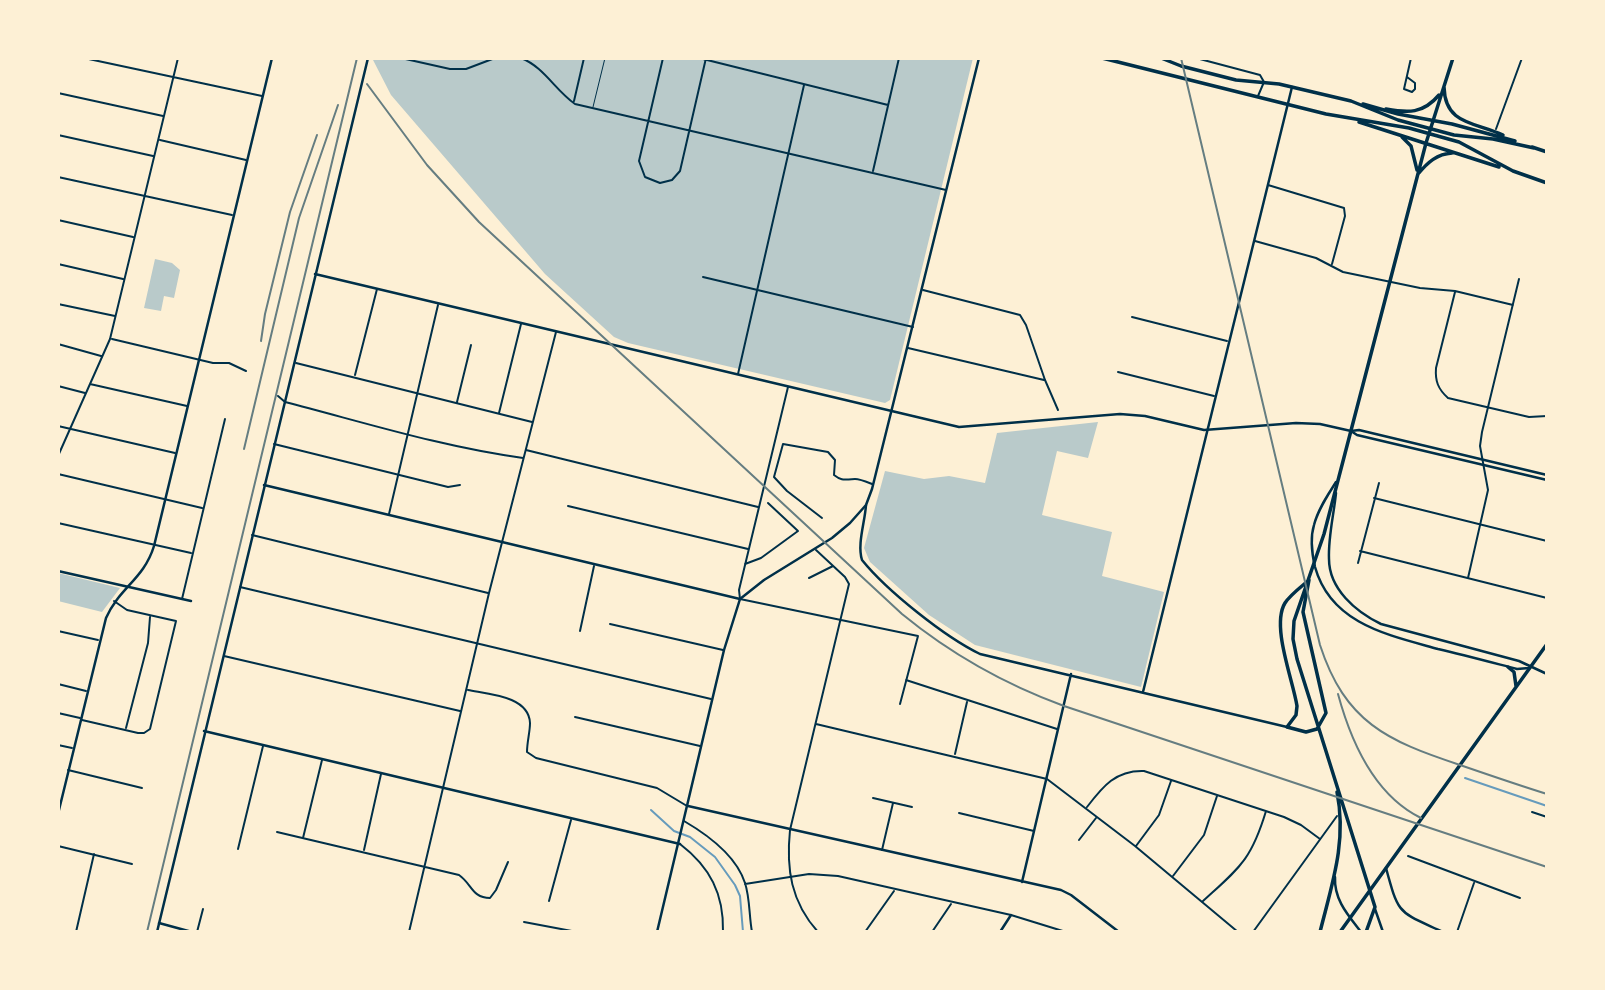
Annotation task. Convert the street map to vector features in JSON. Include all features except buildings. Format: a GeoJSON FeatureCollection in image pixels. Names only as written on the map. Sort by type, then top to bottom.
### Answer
{"type":"FeatureCollection","features":[{"type":"Feature","properties":{"kind":"main road"},"geometry":{"type":"LineString","coordinates":[[1102,58],[1287,105],[1346,118],[1397,125],[1459,142],[1513,171]]}},
{"type":"Feature","properties":{"kind":"main road"},"geometry":{"type":"LineString","coordinates":[[1161,58],[1236,80],[1292,87],[1408,113],[1416,112],[1436,99],[1442,91]]}},
{"type":"Feature","properties":{"kind":"main road"},"geometry":{"type":"LineString","coordinates":[[1366,932],[1375,907],[1297,659],[1293,639],[1294,621],[1324,534],[1426,141],[1453,58]]}},
{"type":"Feature","properties":{"kind":"main road"},"geometry":{"type":"LineString","coordinates":[[1444,85],[1446,103],[1454,115],[1547,152]]}},
{"type":"Feature","properties":{"kind":"main road"},"geometry":{"type":"LineString","coordinates":[[1350,101],[1410,124],[1454,135],[1534,148]]}},
{"type":"Feature","properties":{"kind":"main road"},"geometry":{"type":"LineString","coordinates":[[1376,107],[1516,141]]}},
{"type":"Feature","properties":{"kind":"main road"},"geometry":{"type":"LineString","coordinates":[[1346,118],[1426,141],[1547,183]]}},
{"type":"Feature","properties":{"kind":"main road"},"geometry":{"type":"LineString","coordinates":[[1398,135],[1411,146],[1417,163],[1417,176]]}},
{"type":"Feature","properties":{"kind":"main road"},"geometry":{"type":"LineString","coordinates":[[1417,176],[1438,156],[1456,153]]}},
{"type":"Feature","properties":{"kind":"main road"},"geometry":{"type":"LineString","coordinates":[[1309,580],[1303,612],[1324,702],[1325,718],[1317,729],[1306,732],[1287,727],[1296,715],[1296,698],[1280,629],[1280,615],[1286,602],[1309,580]]}},
{"type":"Feature","properties":{"kind":"main road"},"geometry":{"type":"LineString","coordinates":[[1340,932],[1547,644]]}},
{"type":"Feature","properties":{"kind":"main road"},"geometry":{"type":"LineString","coordinates":[[1508,667],[1514,672],[1516,688]]}},
{"type":"Feature","properties":{"kind":"main road"},"geometry":{"type":"LineString","coordinates":[[1320,932],[1339,853],[1342,821],[1336,783]]}},
{"type":"Feature","properties":{"kind":"street"},"geometry":{"type":"LineString","coordinates":[[84,58],[263,97]]}},
{"type":"Feature","properties":{"kind":"street"},"geometry":{"type":"LineString","coordinates":[[118,65],[120,58]]}},
{"type":"Feature","properties":{"kind":"street"},"geometry":{"type":"LineString","coordinates":[[58,456],[110,339],[178,58]]}},
{"type":"Feature","properties":{"kind":"street"},"geometry":{"type":"LineString","coordinates":[[58,814],[60,796],[106,618],[114,601],[146,566],[154,546],[272,58]]}},
{"type":"Feature","properties":{"kind":"street"},"geometry":{"type":"LineString","coordinates":[[157,932],[368,58]]}},
{"type":"Feature","properties":{"kind":"street"},"geometry":{"type":"LineString","coordinates":[[401,58],[447,68],[466,69],[495,58]]}},
{"type":"Feature","properties":{"kind":"street"},"geometry":{"type":"LineString","coordinates":[[521,58],[538,67],[573,103],[946,190]]}},
{"type":"Feature","properties":{"kind":"street"},"geometry":{"type":"LineString","coordinates":[[573,103],[584,58]]}},
{"type":"Feature","properties":{"kind":"street"},"geometry":{"type":"LineString","coordinates":[[663,58],[640,157],[642,173],[656,183],[672,180],[681,167],[706,59]]}},
{"type":"Feature","properties":{"kind":"street"},"geometry":{"type":"LineString","coordinates":[[699,58],[888,105]]}},
{"type":"Feature","properties":{"kind":"street"},"geometry":{"type":"LineString","coordinates":[[873,173],[899,58]]}},
{"type":"Feature","properties":{"kind":"street"},"geometry":{"type":"LineString","coordinates":[[979,58],[908,348],[866,505],[859,550],[862,560],[914,608],[961,645],[980,654],[1287,727]]}},
{"type":"Feature","properties":{"kind":"street"},"geometry":{"type":"LineString","coordinates":[[1196,58],[1260,75],[1264,82],[1258,96]]}},
{"type":"Feature","properties":{"kind":"street"},"geometry":{"type":"LineString","coordinates":[[1217,65],[1221,58]]}},
{"type":"Feature","properties":{"kind":"street"},"geometry":{"type":"LineString","coordinates":[[1407,77],[1411,58]]}},
{"type":"Feature","properties":{"kind":"street"},"geometry":{"type":"LineString","coordinates":[[1496,132],[1522,58]]}},
{"type":"Feature","properties":{"kind":"street"},"geometry":{"type":"LineString","coordinates":[[1542,58],[1547,59]]}},
{"type":"Feature","properties":{"kind":"street"},"geometry":{"type":"LineString","coordinates":[[737,375],[804,85]]}},
{"type":"Feature","properties":{"kind":"street"},"geometry":{"type":"LineString","coordinates":[[1143,692],[1292,87]]}},
{"type":"Feature","properties":{"kind":"street"},"geometry":{"type":"LineString","coordinates":[[58,93],[164,116]]}},
{"type":"Feature","properties":{"kind":"street"},"geometry":{"type":"LineString","coordinates":[[58,135],[154,156]]}},
{"type":"Feature","properties":{"kind":"street"},"geometry":{"type":"LineString","coordinates":[[158,140],[247,160]]}},
{"type":"Feature","properties":{"kind":"street"},"geometry":{"type":"LineString","coordinates":[[58,177],[233,215]]}},
{"type":"Feature","properties":{"kind":"street"},"geometry":{"type":"LineString","coordinates":[[1268,185],[1344,208],[1345,216],[1332,265]]}},
{"type":"Feature","properties":{"kind":"street"},"geometry":{"type":"LineString","coordinates":[[58,220],[134,237]]}},
{"type":"Feature","properties":{"kind":"street"},"geometry":{"type":"LineString","coordinates":[[1254,241],[1332,265],[1343,272],[1420,288],[1455,290],[1513,305]]}},
{"type":"Feature","properties":{"kind":"street"},"geometry":{"type":"LineString","coordinates":[[58,264],[124,279]]}},
{"type":"Feature","properties":{"kind":"street"},"geometry":{"type":"LineString","coordinates":[[315,274],[959,427],[1120,414],[1145,416],[1208,430],[1313,424],[1359,430],[1547,475]]}},
{"type":"Feature","properties":{"kind":"street"},"geometry":{"type":"LineString","coordinates":[[703,276],[913,327]]}},
{"type":"Feature","properties":{"kind":"street"},"geometry":{"type":"LineString","coordinates":[[1468,578],[1488,490],[1480,446],[1519,279]]}},
{"type":"Feature","properties":{"kind":"street"},"geometry":{"type":"LineString","coordinates":[[355,377],[377,288]]}},
{"type":"Feature","properties":{"kind":"street"},"geometry":{"type":"LineString","coordinates":[[922,289],[1020,315],[1058,410]]}},
{"type":"Feature","properties":{"kind":"street"},"geometry":{"type":"LineString","coordinates":[[1455,290],[1436,368],[1438,386],[1448,398],[1534,418],[1547,416]]}},
{"type":"Feature","properties":{"kind":"street"},"geometry":{"type":"LineString","coordinates":[[58,304],[116,316]]}},
{"type":"Feature","properties":{"kind":"street"},"geometry":{"type":"LineString","coordinates":[[388,515],[438,304]]}},
{"type":"Feature","properties":{"kind":"street"},"geometry":{"type":"LineString","coordinates":[[1132,317],[1228,341]]}},
{"type":"Feature","properties":{"kind":"street"},"geometry":{"type":"LineString","coordinates":[[499,413],[521,323]]}},
{"type":"Feature","properties":{"kind":"street"},"geometry":{"type":"LineString","coordinates":[[409,932],[489,593],[556,331]]}},
{"type":"Feature","properties":{"kind":"street"},"geometry":{"type":"LineString","coordinates":[[110,339],[199,360],[229,363],[246,372]]}},
{"type":"Feature","properties":{"kind":"street"},"geometry":{"type":"LineString","coordinates":[[58,344],[102,356]]}},
{"type":"Feature","properties":{"kind":"street"},"geometry":{"type":"LineString","coordinates":[[457,403],[471,345]]}},
{"type":"Feature","properties":{"kind":"street"},"geometry":{"type":"LineString","coordinates":[[908,348],[1045,380]]}},
{"type":"Feature","properties":{"kind":"street"},"geometry":{"type":"LineString","coordinates":[[293,362],[533,422]]}},
{"type":"Feature","properties":{"kind":"street"},"geometry":{"type":"LineString","coordinates":[[1118,372],[1215,396]]}},
{"type":"Feature","properties":{"kind":"street"},"geometry":{"type":"LineString","coordinates":[[90,384],[188,406]]}},
{"type":"Feature","properties":{"kind":"street"},"geometry":{"type":"LineString","coordinates":[[58,386],[86,393]]}},
{"type":"Feature","properties":{"kind":"street"},"geometry":{"type":"LineString","coordinates":[[657,932],[724,650],[740,599],[739,590],[788,387]]}},
{"type":"Feature","properties":{"kind":"street"},"geometry":{"type":"LineString","coordinates":[[278,396],[285,402],[408,434],[487,453],[524,458]]}},
{"type":"Feature","properties":{"kind":"street"},"geometry":{"type":"LineString","coordinates":[[182,599],[225,419]]}},
{"type":"Feature","properties":{"kind":"street"},"geometry":{"type":"LineString","coordinates":[[58,426],[176,453]]}},
{"type":"Feature","properties":{"kind":"street"},"geometry":{"type":"LineString","coordinates":[[1351,431],[1357,435],[1547,480]]}},
{"type":"Feature","properties":{"kind":"street"},"geometry":{"type":"LineString","coordinates":[[274,444],[448,487],[460,485]]}},
{"type":"Feature","properties":{"kind":"street"},"geometry":{"type":"LineString","coordinates":[[822,518],[787,491],[774,477],[783,444],[828,452],[835,460],[836,478],[846,482],[856,479],[873,484]]}},
{"type":"Feature","properties":{"kind":"street"},"geometry":{"type":"LineString","coordinates":[[526,450],[759,507]]}},
{"type":"Feature","properties":{"kind":"street"},"geometry":{"type":"LineString","coordinates":[[58,474],[203,508]]}},
{"type":"Feature","properties":{"kind":"street"},"geometry":{"type":"LineString","coordinates":[[1338,479],[1329,558],[1337,587],[1352,605],[1367,617],[1415,634],[1519,661],[1547,674]]}},
{"type":"Feature","properties":{"kind":"street"},"geometry":{"type":"LineString","coordinates":[[1338,479],[1318,512],[1313,526],[1312,543],[1313,559],[1320,583],[1332,603],[1346,614],[1379,631],[1508,667],[1529,667]]}},
{"type":"Feature","properties":{"kind":"street"},"geometry":{"type":"LineString","coordinates":[[1358,564],[1379,484]]}},
{"type":"Feature","properties":{"kind":"street"},"geometry":{"type":"LineString","coordinates":[[264,485],[740,599],[918,636],[900,704]]}},
{"type":"Feature","properties":{"kind":"street"},"geometry":{"type":"LineString","coordinates":[[1374,498],[1547,541]]}},
{"type":"Feature","properties":{"kind":"street"},"geometry":{"type":"LineString","coordinates":[[746,564],[761,558],[798,531],[768,503]]}},
{"type":"Feature","properties":{"kind":"street"},"geometry":{"type":"LineString","coordinates":[[740,599],[850,523],[866,505]]}},
{"type":"Feature","properties":{"kind":"street"},"geometry":{"type":"LineString","coordinates":[[568,506],[749,549]]}},
{"type":"Feature","properties":{"kind":"street"},"geometry":{"type":"LineString","coordinates":[[58,523],[192,553]]}},
{"type":"Feature","properties":{"kind":"street"},"geometry":{"type":"LineString","coordinates":[[252,535],[489,593]]}},
{"type":"Feature","properties":{"kind":"street"},"geometry":{"type":"LineString","coordinates":[[815,549],[848,583],[790,830],[787,855],[789,878],[803,913],[818,932]]}},
{"type":"Feature","properties":{"kind":"street"},"geometry":{"type":"LineString","coordinates":[[1360,551],[1547,598]]}},
{"type":"Feature","properties":{"kind":"street"},"geometry":{"type":"LineString","coordinates":[[580,631],[594,565]]}},
{"type":"Feature","properties":{"kind":"street"},"geometry":{"type":"LineString","coordinates":[[809,578],[833,566]]}},
{"type":"Feature","properties":{"kind":"street"},"geometry":{"type":"LineString","coordinates":[[58,571],[191,601]]}},
{"type":"Feature","properties":{"kind":"street"},"geometry":{"type":"LineString","coordinates":[[239,587],[712,700]]}},
{"type":"Feature","properties":{"kind":"street"},"geometry":{"type":"LineString","coordinates":[[58,713],[126,730],[144,733],[150,729],[176,621],[127,610],[114,601]]}},
{"type":"Feature","properties":{"kind":"street"},"geometry":{"type":"LineString","coordinates":[[1346,614],[1352,605]]}},
{"type":"Feature","properties":{"kind":"street"},"geometry":{"type":"LineString","coordinates":[[226,610],[233,611]]}},
{"type":"Feature","properties":{"kind":"street"},"geometry":{"type":"LineString","coordinates":[[126,730],[148,643],[150,616]]}},
{"type":"Feature","properties":{"kind":"street"},"geometry":{"type":"LineString","coordinates":[[610,624],[724,650]]}},
{"type":"Feature","properties":{"kind":"street"},"geometry":{"type":"LineString","coordinates":[[58,631],[99,640]]}},
{"type":"Feature","properties":{"kind":"street"},"geometry":{"type":"LineString","coordinates":[[1413,642],[1415,634]]}},
{"type":"Feature","properties":{"kind":"street"},"geometry":{"type":"LineString","coordinates":[[1462,655],[1464,647]]}},
{"type":"Feature","properties":{"kind":"street"},"geometry":{"type":"LineString","coordinates":[[223,656],[461,711]]}},
{"type":"Feature","properties":{"kind":"street"},"geometry":{"type":"LineString","coordinates":[[1022,882],[1071,674]]}},
{"type":"Feature","properties":{"kind":"street"},"geometry":{"type":"LineString","coordinates":[[906,680],[1058,729]]}},
{"type":"Feature","properties":{"kind":"street"},"geometry":{"type":"LineString","coordinates":[[58,684],[87,691]]}},
{"type":"Feature","properties":{"kind":"street"},"geometry":{"type":"LineString","coordinates":[[468,690],[506,699],[517,703],[526,711],[530,722],[527,752],[536,758],[657,788],[688,806],[1061,890],[1119,932]]}},
{"type":"Feature","properties":{"kind":"street"},"geometry":{"type":"LineString","coordinates":[[955,756],[968,701]]}},
{"type":"Feature","properties":{"kind":"street"},"geometry":{"type":"LineString","coordinates":[[575,717],[701,746]]}},
{"type":"Feature","properties":{"kind":"street"},"geometry":{"type":"LineString","coordinates":[[816,724],[1047,779],[1135,846],[1238,932]]}},
{"type":"Feature","properties":{"kind":"street"},"geometry":{"type":"LineString","coordinates":[[204,731],[680,844],[693,854],[712,876],[724,915],[723,932]]}},
{"type":"Feature","properties":{"kind":"street"},"geometry":{"type":"LineString","coordinates":[[58,745],[73,749]]}},
{"type":"Feature","properties":{"kind":"street"},"geometry":{"type":"LineString","coordinates":[[238,849],[263,745]]}},
{"type":"Feature","properties":{"kind":"street"},"geometry":{"type":"LineString","coordinates":[[303,838],[322,759]]}},
{"type":"Feature","properties":{"kind":"street"},"geometry":{"type":"LineString","coordinates":[[68,770],[142,788]]}},
{"type":"Feature","properties":{"kind":"street"},"geometry":{"type":"LineString","coordinates":[[1086,808],[1114,777],[1130,771],[1144,771],[1266,810],[1301,825],[1320,839]]}},
{"type":"Feature","properties":{"kind":"street"},"geometry":{"type":"LineString","coordinates":[[363,852],[382,773]]}},
{"type":"Feature","properties":{"kind":"street"},"geometry":{"type":"LineString","coordinates":[[1135,846],[1159,815],[1171,780]]}},
{"type":"Feature","properties":{"kind":"street"},"geometry":{"type":"LineString","coordinates":[[1172,878],[1204,835],[1218,795]]}},
{"type":"Feature","properties":{"kind":"street"},"geometry":{"type":"LineString","coordinates":[[873,798],[912,807]]}},
{"type":"Feature","properties":{"kind":"street"},"geometry":{"type":"LineString","coordinates":[[881,850],[893,803]]}},
{"type":"Feature","properties":{"kind":"street"},"geometry":{"type":"LineString","coordinates":[[1201,902],[1240,867],[1251,852],[1266,810]]}},
{"type":"Feature","properties":{"kind":"street"},"geometry":{"type":"LineString","coordinates":[[1532,812],[1547,817]]}},
{"type":"Feature","properties":{"kind":"street"},"geometry":{"type":"LineString","coordinates":[[959,813],[1035,831]]}},
{"type":"Feature","properties":{"kind":"street"},"geometry":{"type":"LineString","coordinates":[[1253,932],[1337,816]]}},
{"type":"Feature","properties":{"kind":"street"},"geometry":{"type":"LineString","coordinates":[[1079,840],[1097,817]]}},
{"type":"Feature","properties":{"kind":"street"},"geometry":{"type":"LineString","coordinates":[[549,901],[571,819]]}},
{"type":"Feature","properties":{"kind":"street"},"geometry":{"type":"LineString","coordinates":[[684,821],[726,853],[738,868],[745,884],[752,932]]}},
{"type":"Feature","properties":{"kind":"street"},"geometry":{"type":"LineString","coordinates":[[277,832],[459,875],[465,879],[475,895],[481,898],[490,898],[508,862]]}},
{"type":"Feature","properties":{"kind":"street"},"geometry":{"type":"LineString","coordinates":[[58,846],[132,864]]}},
{"type":"Feature","properties":{"kind":"street"},"geometry":{"type":"LineString","coordinates":[[76,932],[94,855]]}},
{"type":"Feature","properties":{"kind":"street"},"geometry":{"type":"LineString","coordinates":[[1408,856],[1520,898]]}},
{"type":"Feature","properties":{"kind":"street"},"geometry":{"type":"LineString","coordinates":[[1386,868],[1396,905],[1402,912],[1443,932]]}},
{"type":"Feature","properties":{"kind":"street"},"geometry":{"type":"LineString","coordinates":[[1335,870],[1335,887],[1339,900],[1361,932]]}},
{"type":"Feature","properties":{"kind":"street"},"geometry":{"type":"LineString","coordinates":[[745,884],[821,874],[1011,915],[1065,932]]}},
{"type":"Feature","properties":{"kind":"street"},"geometry":{"type":"LineString","coordinates":[[1457,932],[1474,882]]}},
{"type":"Feature","properties":{"kind":"street"},"geometry":{"type":"LineString","coordinates":[[865,932],[894,890]]}},
{"type":"Feature","properties":{"kind":"street"},"geometry":{"type":"LineString","coordinates":[[932,932],[951,903]]}},
{"type":"Feature","properties":{"kind":"street"},"geometry":{"type":"LineString","coordinates":[[1375,907],[1383,932]]}},
{"type":"Feature","properties":{"kind":"street"},"geometry":{"type":"LineString","coordinates":[[197,932],[203,909]]}},
{"type":"Feature","properties":{"kind":"street"},"geometry":{"type":"LineString","coordinates":[[1000,932],[1011,915]]}},
{"type":"Feature","properties":{"kind":"street"},"geometry":{"type":"LineString","coordinates":[[524,922],[577,932]]}},
{"type":"Feature","properties":{"kind":"street"},"geometry":{"type":"LineString","coordinates":[[159,923],[192,932]]}},
{"type":"Feature","properties":{"kind":"lane"},"geometry":{"type":"LineString","coordinates":[[593,108],[605,58]]}},
{"type":"Feature","properties":{"kind":"shaded area"},"geometry":{"type":"Polygon","coordinates":[[[372,58],[973,58],[890,400],[885,403],[628,343],[614,337],[545,274],[391,95],[372,58]]]}},
{"type":"Feature","properties":{"kind":"shaded area"},"geometry":{"type":"Polygon","coordinates":[[[155,259],[172,263],[180,270],[174,298],[164,296],[161,311],[144,308],[155,259]]]}},
{"type":"Feature","properties":{"kind":"shaded area"},"geometry":{"type":"Polygon","coordinates":[[[1098,422],[1088,458],[1057,451],[1042,515],[1112,532],[1102,576],[1164,592],[1141,687],[975,645],[929,615],[870,562],[864,548],[885,471],[924,479],[949,476],[985,483],[997,433],[1098,422]]]}},
{"type":"Feature","properties":{"kind":"shaded area"},"geometry":{"type":"Polygon","coordinates":[[[58,573],[120,588],[102,612],[58,601],[58,573]]]}},
{"type":"Feature","properties":{"kind":"waterway"},"geometry":{"type":"LineString","coordinates":[[1465,778],[1547,806]]}},
{"type":"Feature","properties":{"kind":"waterway"},"geometry":{"type":"LineString","coordinates":[[651,810],[674,831],[690,837],[715,857],[740,896],[743,932]]}},
{"type":"Feature","properties":{"kind":"railway"},"geometry":{"type":"LineString","coordinates":[[147,932],[357,58]]}},
{"type":"Feature","properties":{"kind":"railway"},"geometry":{"type":"LineString","coordinates":[[1181,58],[1320,645],[1330,671],[1342,693],[1356,710],[1390,737],[1434,756],[1547,794]]}},
{"type":"Feature","properties":{"kind":"railway"},"geometry":{"type":"LineString","coordinates":[[367,84],[427,165],[479,222],[902,614],[940,643],[1000,678],[1064,706],[1547,867]]}},
{"type":"Feature","properties":{"kind":"railway"},"geometry":{"type":"LineString","coordinates":[[244,449],[299,218],[338,105]]}},
{"type":"Feature","properties":{"kind":"railway"},"geometry":{"type":"LineString","coordinates":[[261,341],[290,212],[317,135]]}},
{"type":"Feature","properties":{"kind":"railway"},"geometry":{"type":"LineString","coordinates":[[1338,694],[1350,730],[1367,765],[1390,796],[1421,818]]}}]}
